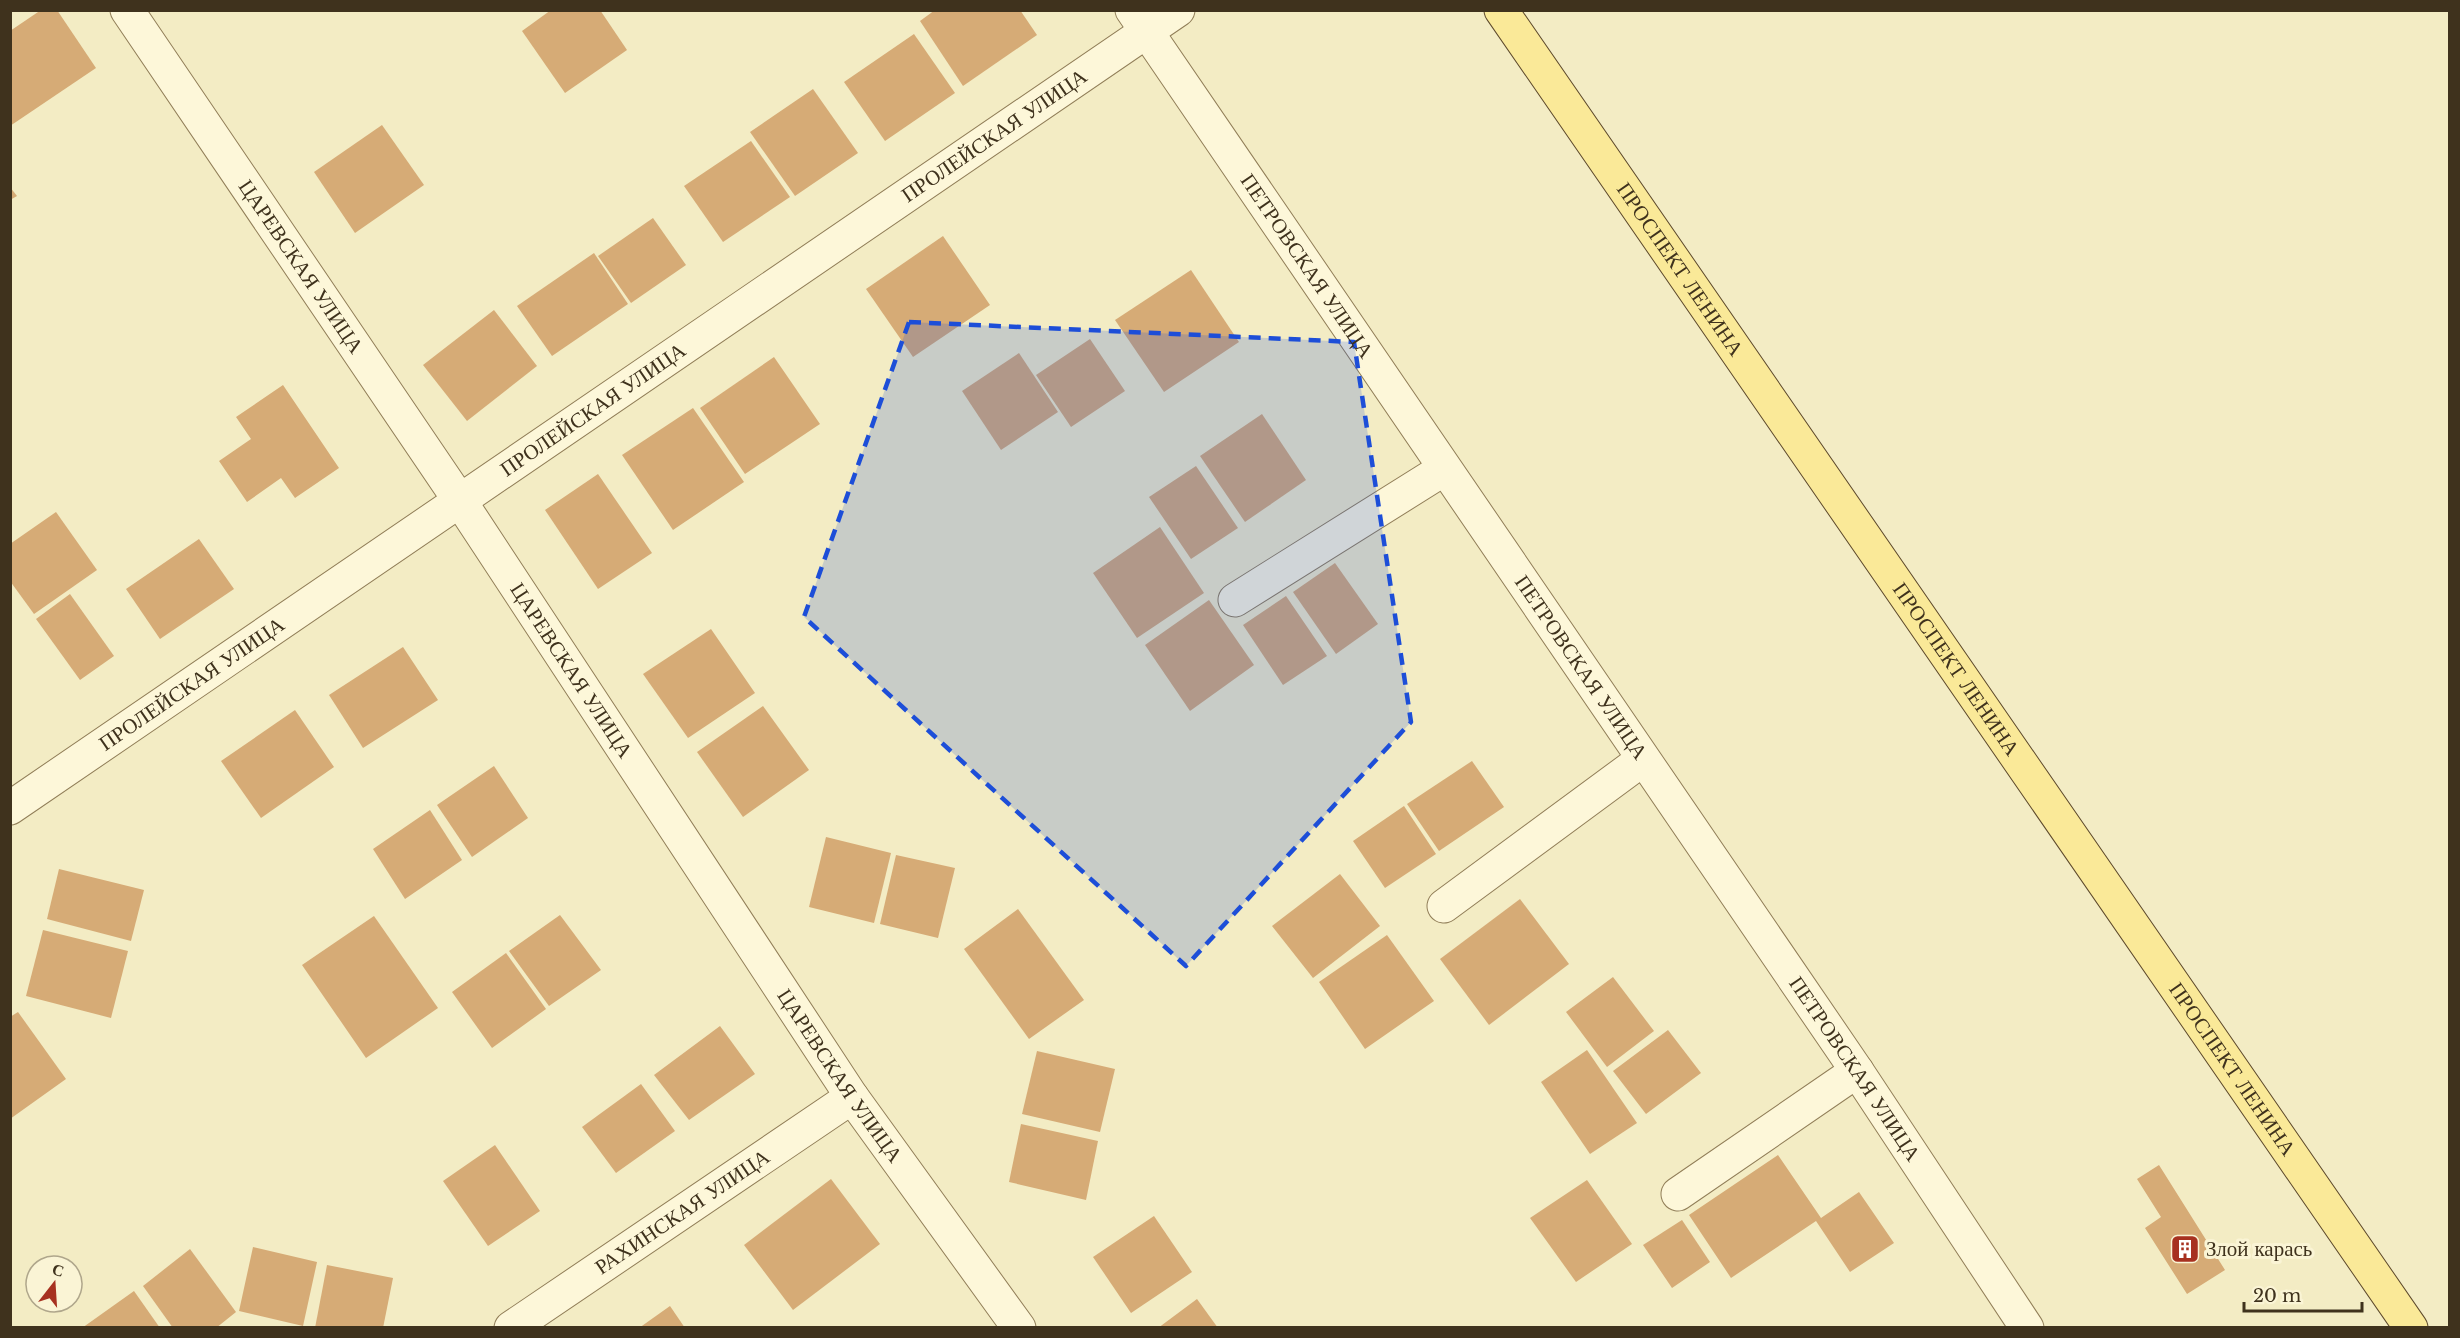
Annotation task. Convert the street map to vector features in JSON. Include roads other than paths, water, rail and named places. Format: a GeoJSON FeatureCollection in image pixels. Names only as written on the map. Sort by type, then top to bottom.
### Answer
{"type":"FeatureCollection","features":[{"type":"Feature","properties":{"kind":"main road","name":"ПРОСПЕКТ ЛЕНИНА"},"geometry":{"type":"LineString","coordinates":[[1501,10],[2410,1328]]}},
{"type":"Feature","properties":{"kind":"street","name":"ЦАРЕВСКАЯ УЛИЦА"},"geometry":{"type":"LineString","coordinates":[[127,10],[460,501],[852,1097],[1019,1328]]}},
{"type":"Feature","properties":{"kind":"street","name":"ПРОЛЕЙСКАЯ УЛИЦА"},"geometry":{"type":"LineString","coordinates":[[10,808],[460,501],[1140,21],[1178,10]]}},
{"type":"Feature","properties":{"kind":"street","name":"ПЕТРОВСКАЯ УЛИЦА"},"geometry":{"type":"LineString","coordinates":[[1140,21],[1642,760],[1857,1071],[2028,1328]]}},
{"type":"Feature","properties":{"kind":"street"},"geometry":{"type":"LineString","coordinates":[[1235,600],[1444,469]]}},
{"type":"Feature","properties":{"kind":"street"},"geometry":{"type":"LineString","coordinates":[[1444,906],[1642,760]]}},
{"type":"Feature","properties":{"kind":"street"},"geometry":{"type":"LineString","coordinates":[[1678,1194],[1857,1071]]}},
{"type":"Feature","properties":{"kind":"street","name":"РАХИНСКАЯ УЛИЦА"},"geometry":{"type":"LineString","coordinates":[[511,1328],[852,1097]]}},
{"type":"Feature","properties":{"kind":"place","name":"Злой карась"},"geometry":{"type":"Point","coordinates":[2185,1249]}}]}
